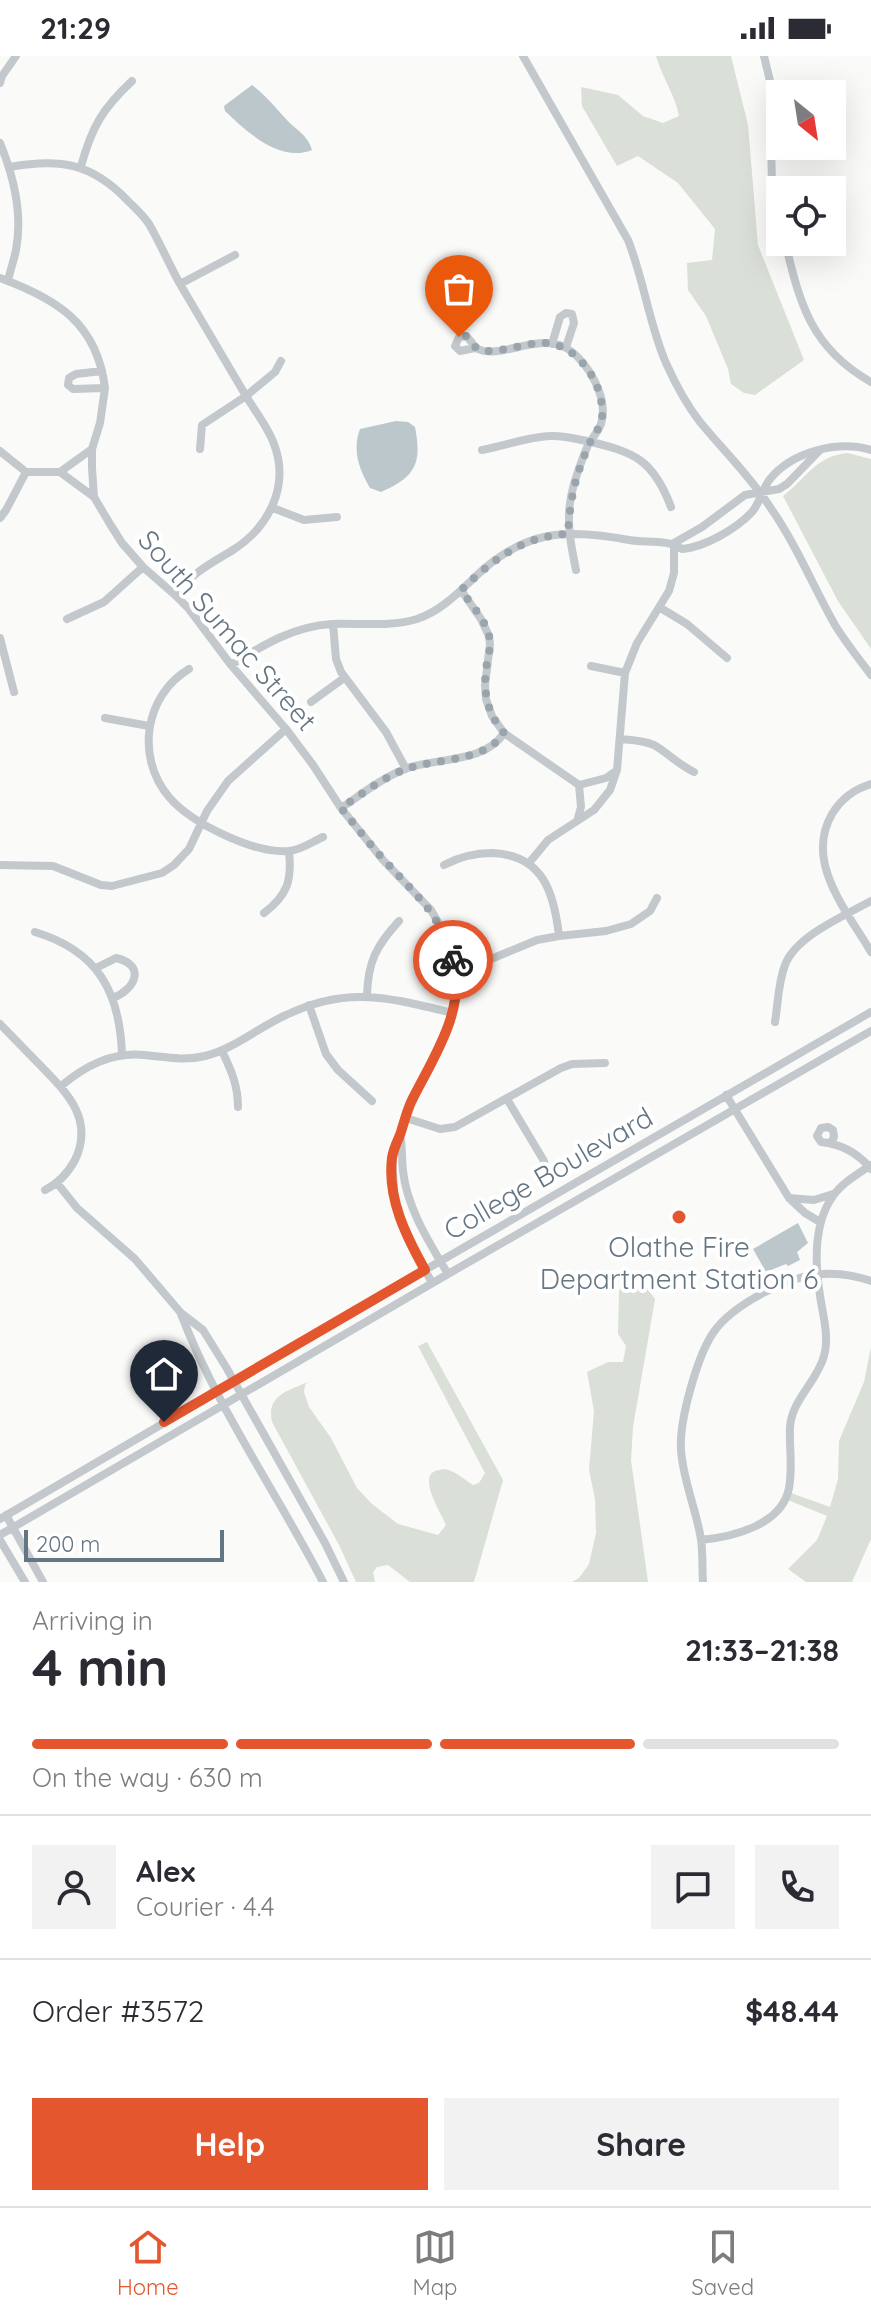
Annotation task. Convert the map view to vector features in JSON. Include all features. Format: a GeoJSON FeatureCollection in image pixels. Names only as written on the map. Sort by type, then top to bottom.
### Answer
{"type":"FeatureCollection","features":[{"type":"Feature","properties":{"kind":"street"},"geometry":{"type":"LineString","coordinates":[[1,78],[16,56]]}},
{"type":"Feature","properties":{"kind":"street"},"geometry":{"type":"LineString","coordinates":[[523,56],[628,240],[656,336],[675,380],[699,420],[761,493],[800,555],[835,624],[871,675]]}},
{"type":"Feature","properties":{"kind":"street"},"geometry":{"type":"LineString","coordinates":[[764,56],[770,81],[772,176]]}},
{"type":"Feature","properties":{"kind":"street"},"geometry":{"type":"LineString","coordinates":[[81,166],[93,127],[132,81]]}},
{"type":"Feature","properties":{"kind":"street"},"geometry":{"type":"LineString","coordinates":[[0,143],[10,167],[19,222],[16,252],[4,280]]}},
{"type":"Feature","properties":{"kind":"street"},"geometry":{"type":"LineString","coordinates":[[10,167],[45,163],[81,166],[118,190],[148,222],[180,284],[274,442],[279,474],[273,508],[246,541],[198,570],[175,595]]}},
{"type":"Feature","properties":{"kind":"street"},"geometry":{"type":"LineString","coordinates":[[180,284],[235,255]]}},
{"type":"Feature","properties":{"kind":"street"},"geometry":{"type":"LineString","coordinates":[[788,256],[798,295],[816,331],[836,357],[871,382]]}},
{"type":"Feature","properties":{"kind":"street","name":"South Sumac Street"},"geometry":{"type":"LineString","coordinates":[[4,280],[62,307],[84,330],[102,371],[105,388],[100,423],[92,449],[94,497],[122,543],[143,567],[175,595],[286,729],[341,808],[383,860],[431,910],[447,938],[455,966],[453,1013],[441,1045],[411,1103],[392,1156],[395,1203],[407,1236],[432,1283]]}},
{"type":"Feature","properties":{"kind":"street"},"geometry":{"type":"LineString","coordinates":[[552,344],[560,317],[566,313],[572,314],[574,323],[566,347]]}},
{"type":"Feature","properties":{"kind":"street"},"geometry":{"type":"LineString","coordinates":[[475,348],[494,350],[535,343],[566,347],[587,369],[600,396],[600,426],[590,442],[572,492],[568,534],[576,570]]}},
{"type":"Feature","properties":{"kind":"street"},"geometry":{"type":"LineString","coordinates":[[200,449],[202,425],[246,396],[275,372],[281,361]]}},
{"type":"Feature","properties":{"kind":"street"},"geometry":{"type":"LineString","coordinates":[[102,371],[76,374],[69,378],[68,385],[73,389],[105,388]]}},
{"type":"Feature","properties":{"kind":"street"},"geometry":{"type":"LineString","coordinates":[[482,450],[547,436],[565,436],[624,450],[648,467],[659,480],[671,507]]}},
{"type":"Feature","properties":{"kind":"street"},"geometry":{"type":"LineString","coordinates":[[674,543],[682,549],[712,540],[754,510],[770,479],[813,450],[843,446],[871,450]]}},
{"type":"Feature","properties":{"kind":"street"},"geometry":{"type":"LineString","coordinates":[[0,451],[26,472],[60,472],[92,449]]}},
{"type":"Feature","properties":{"kind":"street"},"geometry":{"type":"LineString","coordinates":[[231,665],[272,640],[301,630],[333,624],[408,621],[424,616],[515,547],[549,534],[584,533],[639,542],[674,543],[702,527],[745,495],[779,489],[787,484],[820,450]]}},
{"type":"Feature","properties":{"kind":"street"},"geometry":{"type":"LineString","coordinates":[[0,518],[26,472]]}},
{"type":"Feature","properties":{"kind":"street"},"geometry":{"type":"LineString","coordinates":[[60,472],[94,497]]}},
{"type":"Feature","properties":{"kind":"street"},"geometry":{"type":"LineString","coordinates":[[273,508],[304,520],[337,517]]}},
{"type":"Feature","properties":{"kind":"street"},"geometry":{"type":"LineString","coordinates":[[529,863],[548,840],[594,810],[610,790],[617,770],[625,673],[637,643],[673,579],[674,543]]}},
{"type":"Feature","properties":{"kind":"street"},"geometry":{"type":"LineString","coordinates":[[67,619],[104,602],[143,567]]}},
{"type":"Feature","properties":{"kind":"street"},"geometry":{"type":"LineString","coordinates":[[461,590],[489,636],[486,699],[492,716],[504,733],[579,785],[606,778],[617,770]]}},
{"type":"Feature","properties":{"kind":"street"},"geometry":{"type":"LineString","coordinates":[[659,607],[687,624],[727,658]]}},
{"type":"Feature","properties":{"kind":"street"},"geometry":{"type":"LineString","coordinates":[[333,624],[336,659],[344,678],[386,732],[406,769]]}},
{"type":"Feature","properties":{"kind":"street"},"geometry":{"type":"LineString","coordinates":[[0,638],[14,692]]}},
{"type":"Feature","properties":{"kind":"street"},"geometry":{"type":"LineString","coordinates":[[591,666],[625,673]]}},
{"type":"Feature","properties":{"kind":"street"},"geometry":{"type":"LineString","coordinates":[[189,669],[175,678],[161,696],[149,726],[149,748],[156,777],[168,796],[201,823],[252,847],[289,851],[323,837]]}},
{"type":"Feature","properties":{"kind":"street"},"geometry":{"type":"LineString","coordinates":[[311,702],[344,678]]}},
{"type":"Feature","properties":{"kind":"street"},"geometry":{"type":"LineString","coordinates":[[105,718],[149,726]]}},
{"type":"Feature","properties":{"kind":"street"},"geometry":{"type":"LineString","coordinates":[[0,865],[53,866],[101,885],[124,885],[162,873],[189,849],[214,798],[228,781],[286,729]]}},
{"type":"Feature","properties":{"kind":"street"},"geometry":{"type":"LineString","coordinates":[[341,808],[406,769],[476,753],[491,746],[504,733]]}},
{"type":"Feature","properties":{"kind":"street"},"geometry":{"type":"LineString","coordinates":[[620,739],[653,745],[694,772]]}},
{"type":"Feature","properties":{"kind":"street"},"geometry":{"type":"LineString","coordinates":[[871,784],[846,797],[829,820],[822,852],[827,874],[871,952]]}},
{"type":"Feature","properties":{"kind":"street"},"geometry":{"type":"LineString","coordinates":[[577,819],[581,807],[579,785]]}},
{"type":"Feature","properties":{"kind":"street"},"geometry":{"type":"LineString","coordinates":[[264,913],[286,892],[289,851]]}},
{"type":"Feature","properties":{"kind":"street"},"geometry":{"type":"LineString","coordinates":[[444,865],[456,858],[481,853],[500,854],[529,863],[546,884],[553,899],[559,936]]}},
{"type":"Feature","properties":{"kind":"street"},"geometry":{"type":"LineString","coordinates":[[455,966],[479,964],[519,946],[559,936],[606,931],[631,924],[650,911],[657,898]]}},
{"type":"Feature","properties":{"kind":"street"},"geometry":{"type":"LineString","coordinates":[[775,1022],[780,980],[790,954],[806,939],[871,901]]}},
{"type":"Feature","properties":{"kind":"street"},"geometry":{"type":"LineString","coordinates":[[367,995],[368,971],[373,956],[399,921]]}},
{"type":"Feature","properties":{"kind":"street"},"geometry":{"type":"LineString","coordinates":[[35,932],[70,946],[96,968],[113,998],[120,1025],[122,1055]]}},
{"type":"Feature","properties":{"kind":"street"},"geometry":{"type":"LineString","coordinates":[[96,968],[116,958],[129,964],[133,970],[133,983],[129,990],[113,998]]}},
{"type":"Feature","properties":{"kind":"street"},"geometry":{"type":"LineString","coordinates":[[61,1086],[83,1069],[122,1055],[177,1059],[207,1056],[222,1051],[287,1014],[338,998],[367,995],[453,1013]]}},
{"type":"Feature","properties":{"kind":"street"},"geometry":{"type":"LineString","coordinates":[[309,1005],[326,1054],[338,1070],[372,1101]]}},
{"type":"Feature","properties":{"kind":"street","name":"College Boulevard"},"geometry":{"type":"LineString","coordinates":[[3,1517],[871,1012]]}},
{"type":"Feature","properties":{"kind":"street"},"geometry":{"type":"LineString","coordinates":[[0,1024],[61,1086],[78,1113],[80,1140],[73,1164],[57,1183],[45,1190]]}},
{"type":"Feature","properties":{"kind":"street","name":"College Boulevard"},"geometry":{"type":"LineString","coordinates":[[0,1537],[432,1283],[871,1031]]}},
{"type":"Feature","properties":{"kind":"street"},"geometry":{"type":"LineString","coordinates":[[222,1051],[235,1078],[238,1107]]}},
{"type":"Feature","properties":{"kind":"street"},"geometry":{"type":"LineString","coordinates":[[406,1118],[440,1129],[455,1127],[572,1064],[605,1063]]}},
{"type":"Feature","properties":{"kind":"street"},"geometry":{"type":"LineString","coordinates":[[726,1095],[789,1198],[820,1222]]}},
{"type":"Feature","properties":{"kind":"street"},"geometry":{"type":"LineString","coordinates":[[507,1099],[544,1161]]}},
{"type":"Feature","properties":{"kind":"street","name":"South Sumac Street"},"geometry":{"type":"LineString","coordinates":[[400,1135],[403,1173],[417,1220],[448,1274]]}},
{"type":"Feature","properties":{"kind":"street"},"geometry":{"type":"LineString","coordinates":[[789,1198],[814,1200],[834,1194],[870,1167],[853,1153],[831,1142]]}},
{"type":"Feature","properties":{"kind":"street"},"geometry":{"type":"LineString","coordinates":[[57,1183],[91,1221],[135,1259],[181,1313],[203,1330],[344,1582]]}},
{"type":"Feature","properties":{"kind":"street"},"geometry":{"type":"LineString","coordinates":[[701,1540],[737,1534],[760,1525],[777,1510],[789,1492],[790,1424],[798,1398],[825,1355],[826,1333],[817,1241],[820,1222],[834,1194]]}},
{"type":"Feature","properties":{"kind":"street"},"geometry":{"type":"LineString","coordinates":[[703,1582],[701,1540],[680,1447],[683,1420],[701,1356],[714,1332],[734,1311],[782,1283],[838,1272],[871,1281]]}},
{"type":"Feature","properties":{"kind":"street"},"geometry":{"type":"LineString","coordinates":[[181,1313],[217,1391],[323,1582]]}},
{"type":"Feature","properties":{"kind":"street"},"geometry":{"type":"LineString","coordinates":[[3,1517],[13,1527],[43,1582]]}},
{"type":"Feature","properties":{"kind":"street"},"geometry":{"type":"LineString","coordinates":[[0,1537],[25,1582]]}},
{"type":"Feature","properties":{"kind":"shaded area"},"geometry":{"type":"Polygon","coordinates":[[[656,56],[731,56],[748,125],[758,245],[804,360],[755,395],[744,393],[731,384],[706,316],[688,290],[687,263],[712,260],[715,229],[678,183],[638,156],[617,166],[582,106],[581,87],[618,95],[643,116],[663,123],[679,116],[656,56]]]}},
{"type":"Feature","properties":{"kind":"shaded area"},"geometry":{"type":"Polygon","coordinates":[[[252,85],[305,136],[312,150],[300,153],[276,149],[243,128],[225,111],[224,106],[252,85]]]}},
{"type":"Feature","properties":{"kind":"shaded area"},"geometry":{"type":"Polygon","coordinates":[[[396,421],[408,422],[415,427],[417,459],[402,481],[381,492],[370,488],[363,474],[357,452],[358,437],[360,429],[396,421]]]}},
{"type":"Feature","properties":{"kind":"shaded area"},"geometry":{"type":"Polygon","coordinates":[[[848,453],[871,459],[871,649],[838,601],[783,496],[819,463],[848,453]]]}},
{"type":"Feature","properties":{"kind":"shaded area"},"geometry":{"type":"Polygon","coordinates":[[[798,1223],[808,1243],[797,1252],[800,1260],[766,1272],[753,1249],[798,1223]]]}},
{"type":"Feature","properties":{"kind":"shaded area"},"geometry":{"type":"Polygon","coordinates":[[[634,1277],[655,1299],[633,1427],[631,1460],[648,1582],[572,1582],[589,1564],[596,1533],[595,1499],[589,1470],[594,1411],[587,1372],[608,1362],[623,1362],[626,1346],[618,1334],[619,1291],[626,1278],[634,1277]]]}},
{"type":"Feature","properties":{"kind":"shaded area"},"geometry":{"type":"Polygon","coordinates":[[[427,1342],[503,1480],[474,1582],[410,1582],[388,1565],[377,1567],[373,1572],[375,1582],[356,1582],[272,1422],[272,1406],[286,1391],[308,1382],[304,1392],[309,1407],[331,1438],[357,1488],[398,1524],[438,1535],[446,1525],[429,1486],[432,1473],[448,1470],[473,1485],[479,1483],[485,1473],[418,1346],[427,1342]]]}},
{"type":"Feature","properties":{"kind":"shaded area"},"geometry":{"type":"Polygon","coordinates":[[[871,1347],[871,1539],[852,1582],[806,1582],[788,1569],[817,1540],[827,1516],[788,1500],[791,1493],[830,1507],[838,1479],[839,1441],[864,1382],[871,1347]]]}},
{"type":"Feature","properties":{"kind":"way so far"},"geometry":{"type":"LineString","coordinates":[[453,960],[447,938],[431,910],[383,860],[341,808],[391,775],[476,753],[491,746],[504,733],[492,716],[486,699],[489,636],[461,590],[484,568],[515,547],[549,534],[568,534],[572,492],[590,442],[600,426],[602,413],[599,391],[587,369],[566,347],[535,343],[484,350],[475,348],[466,336],[459,337]]}},
{"type":"Feature","properties":{"kind":"place","name":"Olathe Fire Department Station 6"},"geometry":{"type":"Point","coordinates":[679,1217]}},
{"type":"Feature","properties":{"kind":"route"},"geometry":{"type":"LineString","coordinates":[[164,1422],[425,1270],[407,1236],[395,1203],[392,1156],[411,1103],[441,1045],[453,1013],[456,991],[453,960]]}}]}
